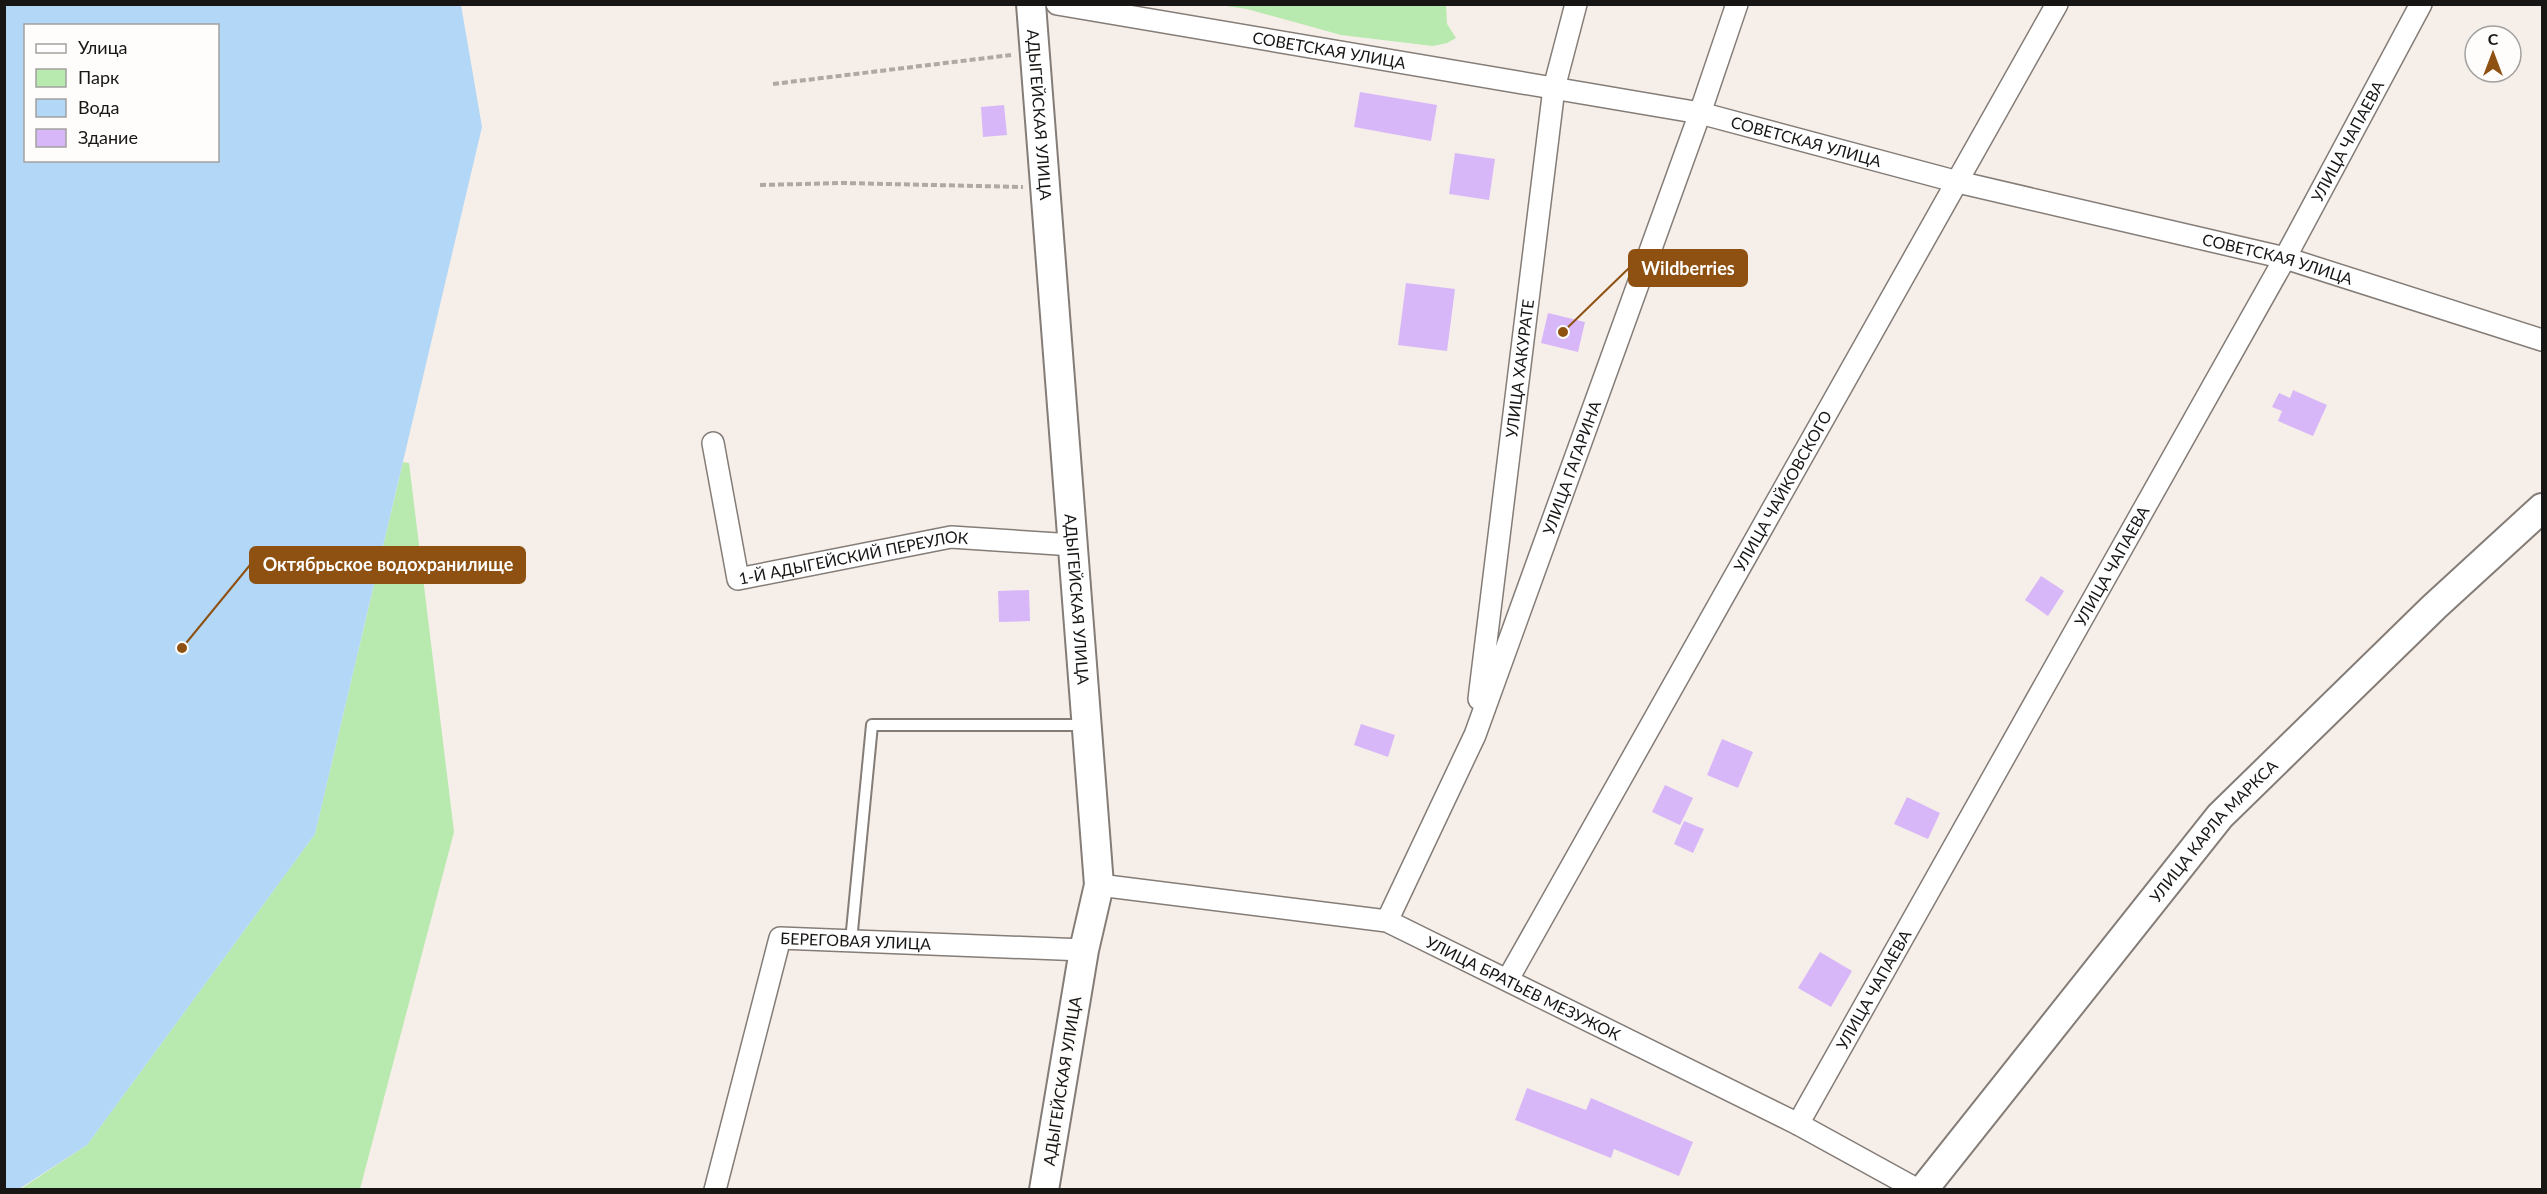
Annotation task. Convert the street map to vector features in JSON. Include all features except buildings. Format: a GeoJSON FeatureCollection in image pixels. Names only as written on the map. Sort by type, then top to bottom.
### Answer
{"type":"FeatureCollection","features":[{"type":"Feature","properties":{"kind":"main road","name":"АДЫГЕЙСКАЯ УЛИЦА"},"geometry":{"type":"LineString","coordinates":[[1031,4],[1099,885],[1084,950],[1044,1190]]}},
{"type":"Feature","properties":{"kind":"main road","name":"УЛИЦА КАРЛА МАРКСА"},"geometry":{"type":"LineString","coordinates":[[1923,1190],[2220,816],[2434,607],[2542,508]]}},
{"type":"Feature","properties":{"kind":"street","name":"СОВЕТСКАЯ УЛИЦА"},"geometry":{"type":"LineString","coordinates":[[1057,4],[1700,113],[1958,182],[2285,258],[2542,340]]}},
{"type":"Feature","properties":{"kind":"street","name":"УЛИЦА ХАКУРАТЕ"},"geometry":{"type":"LineString","coordinates":[[1475,735],[1554,88],[1576,4]]}},
{"type":"Feature","properties":{"kind":"street","name":"УЛИЦА ГАГАРИНА"},"geometry":{"type":"LineString","coordinates":[[1387,921],[1475,735],[1700,113],[1737,4]]}},
{"type":"Feature","properties":{"kind":"street","name":"УЛИЦА ЧАЙКОВСКОГО"},"geometry":{"type":"LineString","coordinates":[[1508,979],[2057,4]]}},
{"type":"Feature","properties":{"kind":"street","name":"УЛИЦА ЧАПАЕВА"},"geometry":{"type":"LineString","coordinates":[[1798,1124],[2285,258],[2421,4]]}},
{"type":"Feature","properties":{"kind":"street","name":"1-Й АДЫГЕЙСКИЙ ПЕРЕУЛОК"},"geometry":{"type":"LineString","coordinates":[[713,443],[738,579],[951,537],[1073,545]]}},
{"type":"Feature","properties":{"kind":"street","name":"УЛИЦА БРАТЬЕВ МЕЗУЖОК"},"geometry":{"type":"LineString","coordinates":[[1099,885],[1387,921],[1798,1124],[1918,1190]]}},
{"type":"Feature","properties":{"kind":"street","name":"БЕРЕГОВАЯ УЛИЦА"},"geometry":{"type":"LineString","coordinates":[[715,1190],[780,938],[1084,950]]}},
{"type":"Feature","properties":{"kind":"lane"},"geometry":{"type":"LineString","coordinates":[[851,941],[872,725],[1087,725]]}},
{"type":"Feature","properties":{"kind":"path"},"geometry":{"type":"LineString","coordinates":[[773,84],[1035,52]]}},
{"type":"Feature","properties":{"kind":"path"},"geometry":{"type":"LineString","coordinates":[[760,185],[843,183],[1046,187]]}},
{"type":"Feature","properties":{"kind":"green space"},"geometry":{"type":"Polygon","coordinates":[[[1219,5],[1446,5],[1447,24],[1456,38],[1433,46],[1341,35],[1247,9],[1219,5]]]}},
{"type":"Feature","properties":{"kind":"green space"},"geometry":{"type":"Polygon","coordinates":[[[403,462],[409,463],[454,832],[360,1189],[19,1190],[87,1145],[315,834],[403,462]]]}},
{"type":"Feature","properties":{"kind":"water"},"geometry":{"type":"Polygon","coordinates":[[[5,4],[461,5],[482,127],[315,834],[87,1145],[19,1189],[4,1189],[5,4]]]}},
{"type":"Feature","properties":{"kind":"place","name":"Wildberries"},"geometry":{"type":"Point","coordinates":[1563,332]}},
{"type":"Feature","properties":{"kind":"place","name":"Октябрьское водохранилище"},"geometry":{"type":"Point","coordinates":[182,648]}}]}
